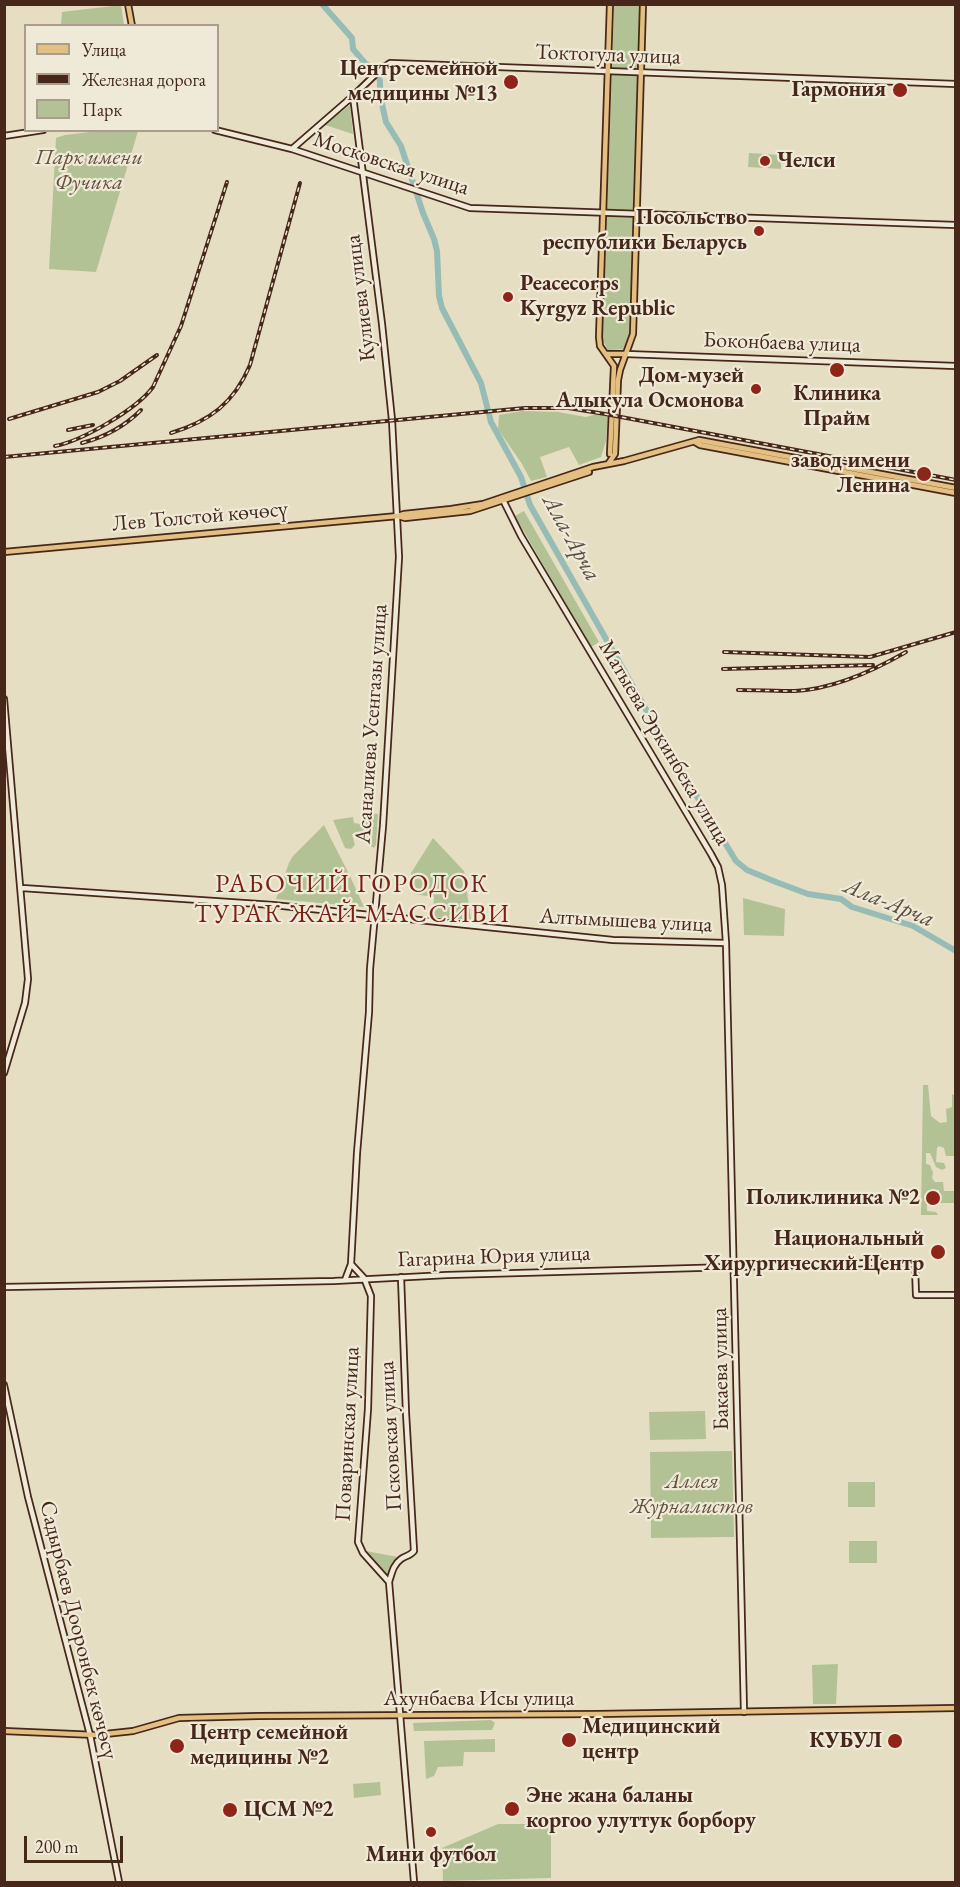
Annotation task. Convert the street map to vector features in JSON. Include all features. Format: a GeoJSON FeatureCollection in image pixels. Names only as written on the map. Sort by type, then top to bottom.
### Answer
{"type":"FeatureCollection","features":[{"type":"Feature","properties":{"kind":"main road"},"geometry":{"type":"LineString","coordinates":[[128,4],[132,24]]}},
{"type":"Feature","properties":{"kind":"main road"},"geometry":{"type":"LineString","coordinates":[[610,4],[599,338],[600,346],[614,366],[615,373],[613,455]]}},
{"type":"Feature","properties":{"kind":"main road"},"geometry":{"type":"LineString","coordinates":[[606,465],[613,455],[618,380],[633,334],[643,4]]}},
{"type":"Feature","properties":{"kind":"main road","name":"Токтогула улица"},"geometry":{"type":"LineString","coordinates":[[292,149],[353,96],[372,76],[390,63],[956,84]]}},
{"type":"Feature","properties":{"kind":"main road","name":"Кулиева улица"},"geometry":{"type":"LineString","coordinates":[[353,96],[392,420]]}},
{"type":"Feature","properties":{"kind":"main road","name":"Московская улица"},"geometry":{"type":"LineString","coordinates":[[219,131],[292,149],[470,208],[956,225]]}},
{"type":"Feature","properties":{"kind":"main road"},"geometry":{"type":"LineString","coordinates":[[4,136],[30,132]]}},
{"type":"Feature","properties":{"kind":"main road","name":"Боконбаева улица"},"geometry":{"type":"LineString","coordinates":[[606,354],[956,366]]}},
{"type":"Feature","properties":{"kind":"main road","name":"Асаналиева Усенгазы улица"},"geometry":{"type":"LineString","coordinates":[[345,1280],[351,1264],[399,570],[392,420]]}},
{"type":"Feature","properties":{"kind":"main road","name":"Лев Толстой көчөсү"},"geometry":{"type":"LineString","coordinates":[[534,489],[593,467],[695,442],[700,445],[956,491]]}},
{"type":"Feature","properties":{"kind":"main road"},"geometry":{"type":"LineString","coordinates":[[613,455],[624,461]]}},
{"type":"Feature","properties":{"kind":"main road"},"geometry":{"type":"LineString","coordinates":[[593,467],[613,455]]}},
{"type":"Feature","properties":{"kind":"main road","name":"Лев Толстой көчөсү"},"geometry":{"type":"LineString","coordinates":[[4,552],[398,516],[405,519],[462,513],[606,465]]}},
{"type":"Feature","properties":{"kind":"main road","name":"Матыева Эркинбека улица"},"geometry":{"type":"LineString","coordinates":[[502,500],[521,536],[716,862],[722,885],[726,943],[727,1026]]}},
{"type":"Feature","properties":{"kind":"main road"},"geometry":{"type":"LineString","coordinates":[[4,699],[28,979],[25,1003],[4,1073]]}},
{"type":"Feature","properties":{"kind":"main road","name":"Алтымышева улица"},"geometry":{"type":"LineString","coordinates":[[22,888],[273,905],[613,940],[726,943]]}},
{"type":"Feature","properties":{"kind":"main road","name":"Бакаева улица"},"geometry":{"type":"LineString","coordinates":[[727,1026],[735,1266],[744,1712]]}},
{"type":"Feature","properties":{"kind":"main road","name":"Гагарина Юрия улица"},"geometry":{"type":"LineString","coordinates":[[4,1287],[345,1280],[910,1262],[914,1263],[915,1267],[916,1295],[956,1295]]}},
{"type":"Feature","properties":{"kind":"main road"},"geometry":{"type":"LineString","coordinates":[[351,1264],[364,1278]]}},
{"type":"Feature","properties":{"kind":"main road","name":"Псковская улица"},"geometry":{"type":"LineString","coordinates":[[389,1582],[395,1565],[414,1551],[407,1442],[401,1277]]}},
{"type":"Feature","properties":{"kind":"main road","name":"Поваринская улица"},"geometry":{"type":"LineString","coordinates":[[364,1278],[371,1296],[370,1355],[358,1542],[363,1553],[389,1582]]}},
{"type":"Feature","properties":{"kind":"main road","name":"Садырбаев Дооронбек көчөсү"},"geometry":{"type":"LineString","coordinates":[[4,1385],[28,1497],[90,1735],[119,1882]]}},
{"type":"Feature","properties":{"kind":"main road"},"geometry":{"type":"LineString","coordinates":[[389,1582],[414,1882]]}},
{"type":"Feature","properties":{"kind":"main road","name":"Ахунбаева Исы улица"},"geometry":{"type":"LineString","coordinates":[[4,1731],[90,1735],[133,1731],[179,1718],[956,1708]]}},
{"type":"Feature","properties":{"kind":"green space"},"geometry":{"type":"Polygon","coordinates":[[[121,5],[124,24],[61,24],[62,12],[121,5]]]}},
{"type":"Feature","properties":{"kind":"green space"},"geometry":{"type":"Polygon","coordinates":[[[614,5],[641,5],[639,69],[612,68],[614,5]]]}},
{"type":"Feature","properties":{"kind":"green space"},"geometry":{"type":"Polygon","coordinates":[[[612,74],[639,75],[634,211],[607,210],[612,74]]]}},
{"type":"Feature","properties":{"kind":"green space"},"geometry":{"type":"Polygon","coordinates":[[[350,105],[353,134],[325,125],[350,105]]]}},
{"type":"Feature","properties":{"kind":"green space","name":"Парк имени Фучика"},"geometry":{"type":"Polygon","coordinates":[[[90,132],[138,132],[96,272],[49,269],[56,138],[90,132]]]}},
{"type":"Feature","properties":{"kind":"green space","name":"Челси"},"geometry":{"type":"Polygon","coordinates":[[[749,153],[781,155],[781,169],[748,167],[749,153]]]}},
{"type":"Feature","properties":{"kind":"green space"},"geometry":{"type":"Polygon","coordinates":[[[607,216],[634,217],[627,349],[608,350],[602,339],[607,216]]]}},
{"type":"Feature","properties":{"kind":"green space"},"geometry":{"type":"Polygon","coordinates":[[[522,411],[558,412],[586,417],[597,414],[608,417],[606,441],[601,457],[579,465],[569,447],[540,457],[547,477],[531,481],[498,429],[499,415],[522,411]]]}},
{"type":"Feature","properties":{"kind":"green space"},"geometry":{"type":"Polygon","coordinates":[[[524,511],[599,642],[591,647],[515,516],[524,511]]]}},
{"type":"Feature","properties":{"kind":"green space"},"geometry":{"type":"Polygon","coordinates":[[[369,813],[378,814],[374,848],[369,845],[366,835],[352,834],[355,845],[351,849],[345,848],[333,820],[353,817],[354,823],[360,824],[373,819],[369,813]]]}},
{"type":"Feature","properties":{"kind":"green space"},"geometry":{"type":"Polygon","coordinates":[[[324,825],[364,907],[276,899],[293,856],[324,825]]]}},
{"type":"Feature","properties":{"kind":"green space"},"geometry":{"type":"Polygon","coordinates":[[[433,838],[464,871],[471,920],[433,917],[434,897],[414,894],[411,873],[433,838]]]}},
{"type":"Feature","properties":{"kind":"green space"},"geometry":{"type":"Polygon","coordinates":[[[743,898],[785,909],[784,936],[744,935],[743,898]]]}},
{"type":"Feature","properties":{"kind":"green space"},"geometry":{"type":"Polygon","coordinates":[[[923,1085],[928,1085],[931,1116],[940,1123],[947,1122],[946,1109],[952,1107],[952,1094],[955,1096],[955,1156],[946,1156],[944,1148],[939,1146],[937,1148],[936,1162],[944,1163],[946,1168],[942,1170],[936,1167],[930,1153],[926,1153],[926,1164],[930,1165],[935,1182],[943,1182],[944,1191],[955,1191],[955,1203],[939,1203],[939,1190],[927,1191],[927,1211],[936,1212],[938,1215],[921,1215],[923,1085]]]}},
{"type":"Feature","properties":{"kind":"green space"},"geometry":{"type":"Polygon","coordinates":[[[705,1411],[706,1439],[650,1440],[649,1412],[705,1411]]]}},
{"type":"Feature","properties":{"kind":"green space","name":"Аллея Журналистов"},"geometry":{"type":"Polygon","coordinates":[[[732,1451],[734,1537],[651,1538],[650,1452],[732,1451]]]}},
{"type":"Feature","properties":{"kind":"green space"},"geometry":{"type":"Polygon","coordinates":[[[848,1482],[875,1482],[875,1507],[848,1507],[848,1482]]]}},
{"type":"Feature","properties":{"kind":"green space"},"geometry":{"type":"Polygon","coordinates":[[[849,1541],[877,1541],[877,1563],[849,1563],[849,1541]]]}},
{"type":"Feature","properties":{"kind":"green space"},"geometry":{"type":"Polygon","coordinates":[[[366,1551],[398,1557],[389,1576],[386,1575],[366,1551]]]}},
{"type":"Feature","properties":{"kind":"green space"},"geometry":{"type":"Polygon","coordinates":[[[838,1664],[836,1704],[813,1704],[812,1665],[838,1664]]]}},
{"type":"Feature","properties":{"kind":"green space"},"geometry":{"type":"Polygon","coordinates":[[[491,1720],[495,1723],[492,1730],[414,1731],[413,1723],[491,1720]]]}},
{"type":"Feature","properties":{"kind":"green space"},"geometry":{"type":"Polygon","coordinates":[[[495,1739],[495,1752],[464,1752],[463,1766],[438,1767],[434,1776],[426,1779],[424,1741],[495,1739]]]}},
{"type":"Feature","properties":{"kind":"green space"},"geometry":{"type":"Polygon","coordinates":[[[380,1782],[381,1795],[354,1798],[353,1784],[380,1782]]]}},
{"type":"Feature","properties":{"kind":"green space"},"geometry":{"type":"Polygon","coordinates":[[[498,1824],[551,1824],[551,1878],[443,1881],[442,1848],[498,1824]]]}},
{"type":"Feature","properties":{"kind":"waterway","name":"Ала-Арча"},"geometry":{"type":"LineString","coordinates":[[322,4],[352,38],[353,49],[365,63],[376,70],[380,81],[380,95],[386,122],[401,146],[434,239],[442,308],[481,383],[491,422],[521,477],[530,505],[673,757],[736,861],[747,870],[808,894],[841,899],[852,907],[913,926],[956,951]]}},
{"type":"Feature","properties":{"kind":"railway"},"geometry":{"type":"LineString","coordinates":[[55,446],[79,438],[108,423],[135,405],[153,387],[181,326],[227,182]]}},
{"type":"Feature","properties":{"kind":"railway"},"geometry":{"type":"LineString","coordinates":[[171,433],[198,423],[219,409],[244,378],[250,365],[300,183]]}},
{"type":"Feature","properties":{"kind":"railway"},"geometry":{"type":"LineString","coordinates":[[9,419],[98,392],[120,381],[157,355]]}},
{"type":"Feature","properties":{"kind":"railway"},"geometry":{"type":"LineString","coordinates":[[4,457],[525,408],[568,408],[956,480]]}},
{"type":"Feature","properties":{"kind":"railway"},"geometry":{"type":"LineString","coordinates":[[82,443],[114,431],[141,410]]}},
{"type":"Feature","properties":{"kind":"railway"},"geometry":{"type":"LineString","coordinates":[[68,430],[93,425]]}},
{"type":"Feature","properties":{"kind":"railway"},"geometry":{"type":"LineString","coordinates":[[724,652],[870,657],[956,632]]}},
{"type":"Feature","properties":{"kind":"railway"},"geometry":{"type":"LineString","coordinates":[[738,690],[795,691],[824,687],[866,672],[906,652]]}},
{"type":"Feature","properties":{"kind":"railway"},"geometry":{"type":"LineString","coordinates":[[723,669],[873,665]]}},
{"type":"Feature","properties":{"kind":"place","name":"Центр семейной медицины №13"},"geometry":{"type":"Point","coordinates":[511,82]}},
{"type":"Feature","properties":{"kind":"place","name":"Гармония"},"geometry":{"type":"Point","coordinates":[900,90]}},
{"type":"Feature","properties":{"kind":"place","name":"Челси"},"geometry":{"type":"Point","coordinates":[765,161]}},
{"type":"Feature","properties":{"kind":"place","name":"Посольство республики Беларусь"},"geometry":{"type":"Point","coordinates":[759,231]}},
{"type":"Feature","properties":{"kind":"place","name":"Peacecorps Kyrgyz Republic"},"geometry":{"type":"Point","coordinates":[508,297]}},
{"type":"Feature","properties":{"kind":"place","name":"Клиника Прайм"},"geometry":{"type":"Point","coordinates":[837,370]}},
{"type":"Feature","properties":{"kind":"place","name":"Дом-музей Алыкула Осмонова"},"geometry":{"type":"Point","coordinates":[756,389]}},
{"type":"Feature","properties":{"kind":"place","name":"завод имени Ленина"},"geometry":{"type":"Point","coordinates":[924,474]}},
{"type":"Feature","properties":{"kind":"place","name":"Поликлиника №2"},"geometry":{"type":"Point","coordinates":[933,1198]}},
{"type":"Feature","properties":{"kind":"place","name":"Национальный Хирургический Центр"},"geometry":{"type":"Point","coordinates":[938,1252]}},
{"type":"Feature","properties":{"kind":"place","name":"Медицинский центр"},"geometry":{"type":"Point","coordinates":[569,1740]}},
{"type":"Feature","properties":{"kind":"place","name":"КУБУЛ"},"geometry":{"type":"Point","coordinates":[895,1741]}},
{"type":"Feature","properties":{"kind":"place","name":"Центр семейной медицины №2"},"geometry":{"type":"Point","coordinates":[177,1746]}},
{"type":"Feature","properties":{"kind":"place","name":"Эне жана баланы коргоо улуттук борбору"},"geometry":{"type":"Point","coordinates":[512,1809]}},
{"type":"Feature","properties":{"kind":"place","name":"ЦСМ №2"},"geometry":{"type":"Point","coordinates":[230,1810]}},
{"type":"Feature","properties":{"kind":"place","name":"Мини футбол"},"geometry":{"type":"Point","coordinates":[431,1832]}},
{"type":"Feature","properties":{"kind":"district","name":"РАБОЧИЙ ГОРОДОК ТУРАК ЖАЙ МАССИВИ"},"geometry":{"type":"Point","coordinates":[352,900]}}]}
